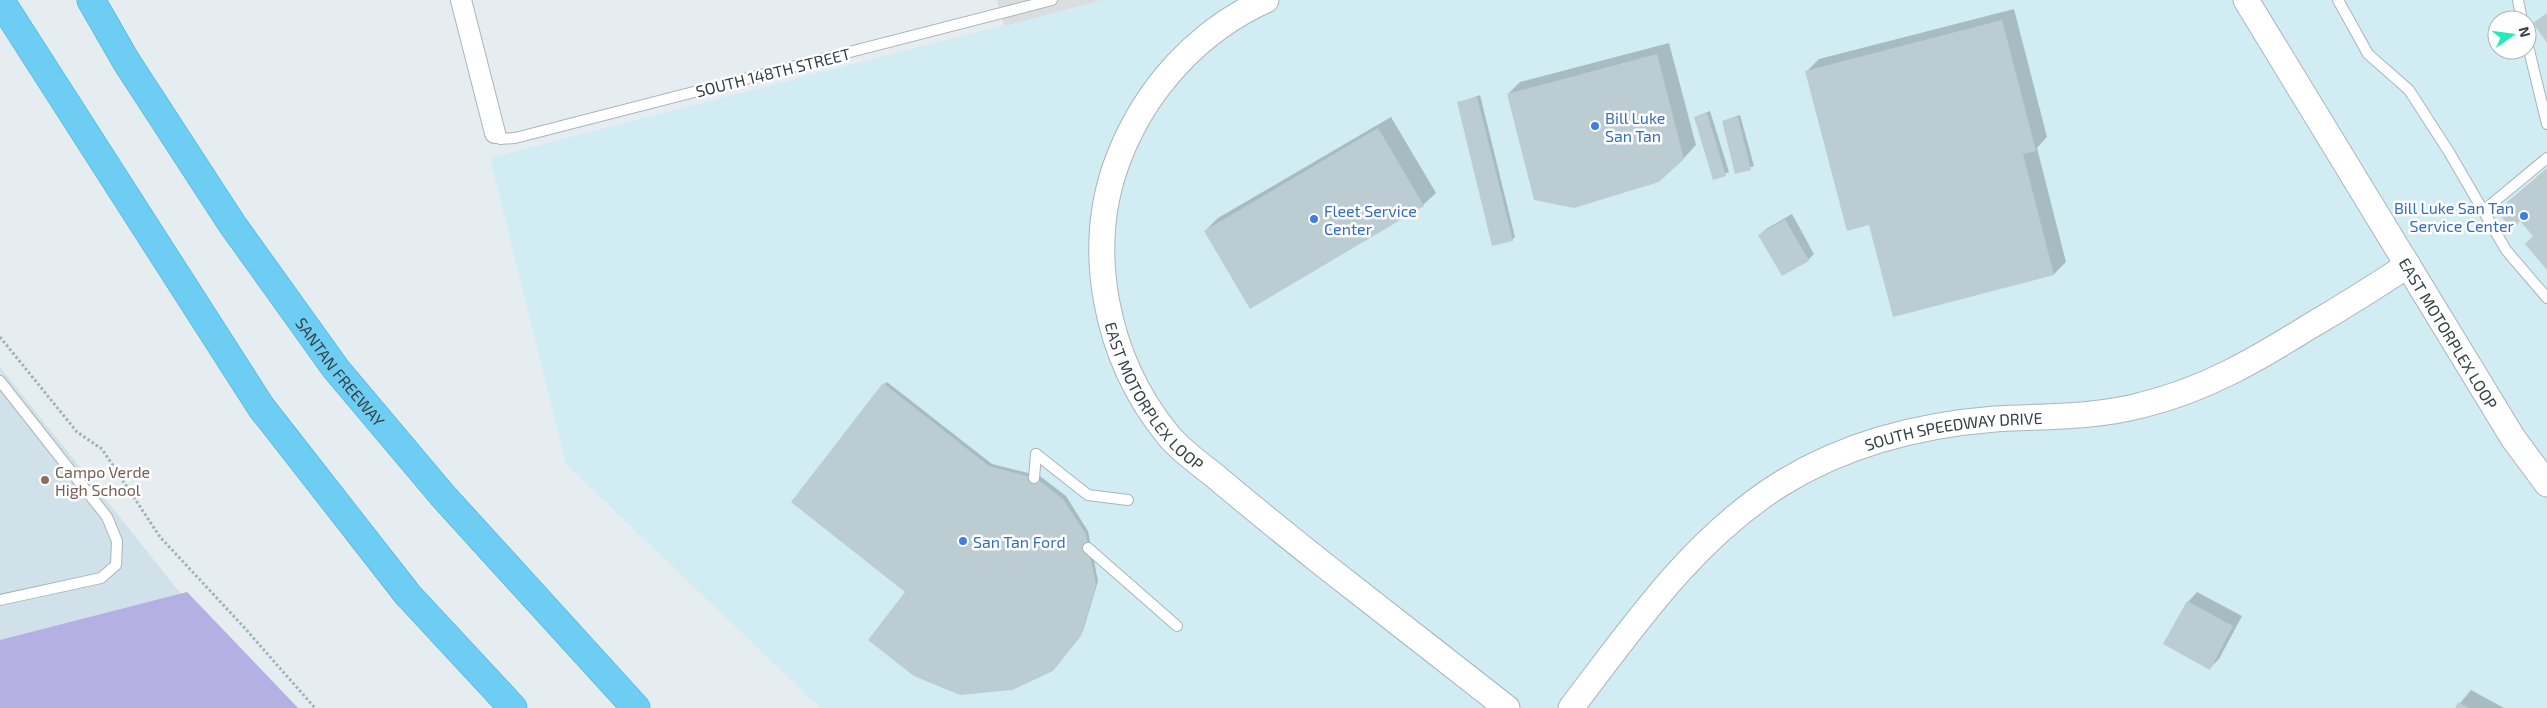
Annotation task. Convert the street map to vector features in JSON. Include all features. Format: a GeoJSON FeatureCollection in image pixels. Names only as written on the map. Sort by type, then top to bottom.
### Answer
{"type":"FeatureCollection","features":[{"type":"Feature","properties":{"kind":"highway"},"geometry":{"type":"LineString","coordinates":[[0,0],[261,407],[408,594],[514,708]]}},
{"type":"Feature","properties":{"kind":"highway","name":"SANTAN FREEWAY"},"geometry":{"type":"LineString","coordinates":[[91,0],[126,61],[232,224],[336,369],[443,496],[636,708]]}},
{"type":"Feature","properties":{"kind":"street"},"geometry":{"type":"LineString","coordinates":[[461,0],[496,133]]}},
{"type":"Feature","properties":{"kind":"street","name":"EAST MOTORPLEX LOOP"},"geometry":{"type":"LineString","coordinates":[[1266,0],[1242,11],[1187,54],[1157,87],[1142,108],[1128,136],[1110,183],[1106,200],[1103,249],[1103,276],[1111,322],[1122,361],[1137,391],[1170,437],[1262,516],[1507,708]]}},
{"type":"Feature","properties":{"kind":"street","name":"EAST MOTORPLEX LOOP"},"geometry":{"type":"LineString","coordinates":[[2246,0],[2513,438],[2547,484]]}},
{"type":"Feature","properties":{"kind":"street","name":"SOUTH SPEEDWAY DRIVE"},"geometry":{"type":"LineString","coordinates":[[1571,708],[1670,580],[1692,556],[1717,532],[1752,504],[1780,485],[1804,472],[1867,444],[1931,426],[2106,413],[2180,394],[2228,375],[2257,359],[2408,265]]}},
{"type":"Feature","properties":{"kind":"lane","name":"SOUTH 148TH STREET"},"geometry":{"type":"LineString","coordinates":[[496,133],[500,139],[515,138],[1052,0]]}},
{"type":"Feature","properties":{"kind":"lane"},"geometry":{"type":"LineString","coordinates":[[2338,0],[2368,54],[2409,90],[2506,250],[2547,298]]}},
{"type":"Feature","properties":{"kind":"lane"},"geometry":{"type":"LineString","coordinates":[[2531,60],[2547,124]]}},
{"type":"Feature","properties":{"kind":"lane"},"geometry":{"type":"LineString","coordinates":[[2483,211],[2547,158]]}},
{"type":"Feature","properties":{"kind":"lane"},"geometry":{"type":"LineString","coordinates":[[0,381],[106,517],[116,541],[116,565],[101,578],[0,600]]}},
{"type":"Feature","properties":{"kind":"lane"},"geometry":{"type":"LineString","coordinates":[[1034,478],[1036,454],[1088,495],[1128,500]]}},
{"type":"Feature","properties":{"kind":"lane"},"geometry":{"type":"LineString","coordinates":[[1088,548],[1177,626]]}},
{"type":"Feature","properties":{"kind":"path"},"geometry":{"type":"LineString","coordinates":[[0,337],[77,432],[102,449],[160,537],[242,625],[315,708]]}},
{"type":"Feature","properties":{"kind":"shaded area"},"geometry":{"type":"Polygon","coordinates":[[[997,0],[1102,0],[1004,26],[997,0]]]}},
{"type":"Feature","properties":{"kind":"shaded area"},"geometry":{"type":"Polygon","coordinates":[[[1101,0],[2547,0],[2547,708],[820,708],[566,464],[490,158],[1101,0]]]}},
{"type":"Feature","properties":{"kind":"shaded area","name":"Campo Verde High School"},"geometry":{"type":"Polygon","coordinates":[[[0,367],[181,594],[187,592],[298,708],[0,708],[0,367]]]}},
{"type":"Feature","properties":{"kind":"shaded area"},"geometry":{"type":"Polygon","coordinates":[[[187,592],[298,708],[0,708],[0,640],[187,592]]]}},
{"type":"Feature","properties":{"kind":"building"},"geometry":{"type":"Polygon","coordinates":[[[2547,13],[2547,43],[2537,29],[2537,20],[2547,13]]]}},
{"type":"Feature","properties":{"kind":"building"},"geometry":{"type":"Polygon","coordinates":[[[2002,20],[2036,151],[2023,154],[2054,275],[1893,317],[1869,225],[1847,231],[1805,71],[2002,20]]]}},
{"type":"Feature","properties":{"kind":"building","name":"Bill Luke San Tan"},"geometry":{"type":"Polygon","coordinates":[[[1657,54],[1684,159],[1659,182],[1574,208],[1534,200],[1507,94],[1657,54]]]}},
{"type":"Feature","properties":{"kind":"building"},"geometry":{"type":"Polygon","coordinates":[[[1477,97],[1513,241],[1492,246],[1457,102],[1477,97]]]}},
{"type":"Feature","properties":{"kind":"building"},"geometry":{"type":"Polygon","coordinates":[[[1707,113],[1726,176],[1713,180],[1694,117],[1707,113]]]}},
{"type":"Feature","properties":{"kind":"building"},"geometry":{"type":"Polygon","coordinates":[[[1738,117],[1751,170],[1735,174],[1722,121],[1738,117]]]}},
{"type":"Feature","properties":{"kind":"building","name":"Fleet Service Center"},"geometry":{"type":"Polygon","coordinates":[[[1378,128],[1424,206],[1250,309],[1204,231],[1378,128]]]}},
{"type":"Feature","properties":{"kind":"building","name":"Bill Luke San Tan Service Center"},"geometry":{"type":"Polygon","coordinates":[[[2547,168],[2547,270],[2525,244],[2533,236],[2520,221],[2512,229],[2497,211],[2547,168]]]}},
{"type":"Feature","properties":{"kind":"building"},"geometry":{"type":"Polygon","coordinates":[[[1785,219],[1809,261],[1782,276],[1758,235],[1785,219]]]}},
{"type":"Feature","properties":{"kind":"building","name":"San Tan Ford"},"geometry":{"type":"Polygon","coordinates":[[[883,383],[989,466],[1037,479],[1063,499],[1086,534],[1096,585],[1081,636],[1053,671],[1012,690],[960,695],[914,676],[868,640],[905,592],[791,502],[883,383]]]}},
{"type":"Feature","properties":{"kind":"building"},"geometry":{"type":"Polygon","coordinates":[[[2187,601],[2233,626],[2210,670],[2163,644],[2187,601]]]}},
{"type":"Feature","properties":{"kind":"building"},"geometry":{"type":"Polygon","coordinates":[[[2458,702],[2469,708],[2455,708],[2458,702]]]}},
{"type":"Feature","properties":{"kind":"place","name":"Bill Luke San Tan"},"geometry":{"type":"Point","coordinates":[1595,126]}},
{"type":"Feature","properties":{"kind":"place","name":"Bill Luke San Tan Service Center"},"geometry":{"type":"Point","coordinates":[2524,216]}},
{"type":"Feature","properties":{"kind":"place","name":"Fleet Service Center"},"geometry":{"type":"Point","coordinates":[1314,219]}},
{"type":"Feature","properties":{"kind":"place","name":"Campo Verde High School"},"geometry":{"type":"Point","coordinates":[45,480]}},
{"type":"Feature","properties":{"kind":"place","name":"San Tan Ford"},"geometry":{"type":"Point","coordinates":[963,541]}}]}
